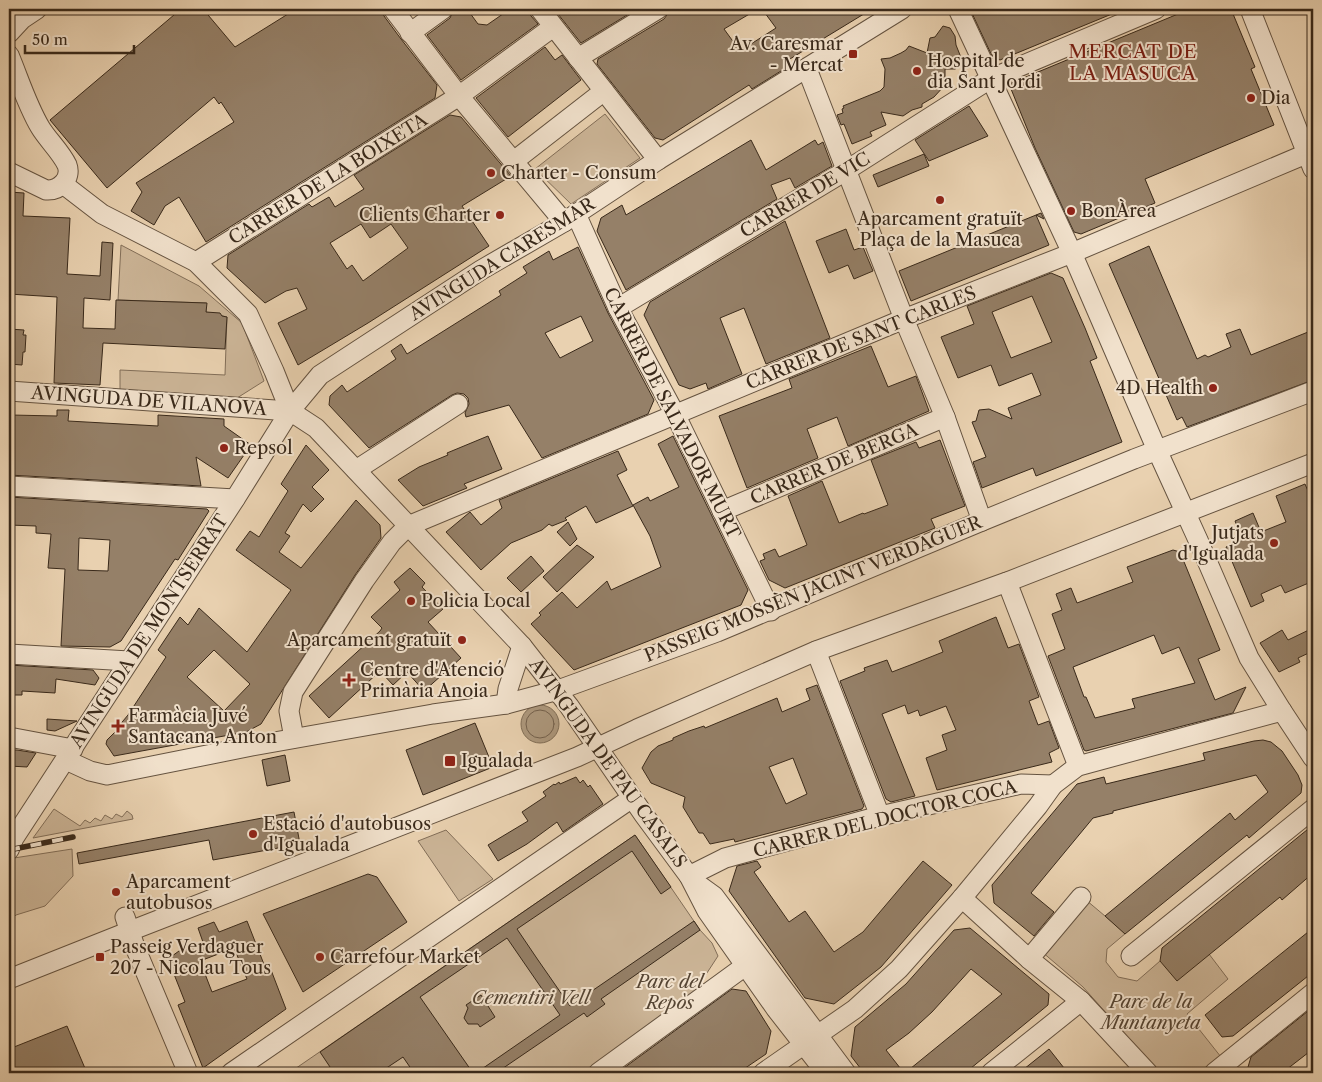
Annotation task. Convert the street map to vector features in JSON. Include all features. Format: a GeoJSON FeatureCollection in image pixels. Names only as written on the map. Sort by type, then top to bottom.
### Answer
{"type":"FeatureCollection","features":[{"type":"Feature","properties":{"kind":"street"},"geometry":{"type":"LineString","coordinates":[[9,33],[36,9]]}},
{"type":"Feature","properties":{"kind":"street","name":"CARRER DE SALVADOR MURT"},"geometry":{"type":"LineString","coordinates":[[393,9],[459,96],[514,161],[570,218],[675,414],[771,611]]}},
{"type":"Feature","properties":{"kind":"street"},"geometry":{"type":"LineString","coordinates":[[410,33],[443,9]]}},
{"type":"Feature","properties":{"kind":"street"},"geometry":{"type":"LineString","coordinates":[[540,9],[658,160]]}},
{"type":"Feature","properties":{"kind":"street"},"geometry":{"type":"LineString","coordinates":[[578,58],[658,9]]}},
{"type":"Feature","properties":{"kind":"street","name":"AVINGUDA CARESMAR"},"geometry":{"type":"LineString","coordinates":[[290,410],[320,375],[481,270],[570,218],[658,160],[902,9]]}},
{"type":"Feature","properties":{"kind":"street"},"geometry":{"type":"LineString","coordinates":[[958,9],[1072,253],[1156,450],[1249,658],[1313,758]]}},
{"type":"Feature","properties":{"kind":"street","name":"CARRER DE VIC"},"geometry":{"type":"LineString","coordinates":[[618,308],[846,170],[990,79],[1156,9]]}},
{"type":"Feature","properties":{"kind":"street"},"geometry":{"type":"LineString","coordinates":[[1250,9],[1311,158]]}},
{"type":"Feature","properties":{"kind":"street","name":"CARRER DE LA BOIXETA"},"geometry":{"type":"LineString","coordinates":[[196,262],[459,96],[553,27]]}},
{"type":"Feature","properties":{"kind":"street"},"geometry":{"type":"LineString","coordinates":[[9,56],[39,126],[67,165],[68,174],[64,184],[55,189],[46,190],[9,172]]}},
{"type":"Feature","properties":{"kind":"street"},"geometry":{"type":"LineString","coordinates":[[806,69],[904,319],[945,417],[982,521]]}},
{"type":"Feature","properties":{"kind":"street"},"geometry":{"type":"LineString","coordinates":[[514,161],[604,91]]}},
{"type":"Feature","properties":{"kind":"street","name":"CARRER DE SANT CARLES"},"geometry":{"type":"LineString","coordinates":[[408,526],[904,319],[1311,158]]}},
{"type":"Feature","properties":{"kind":"street"},"geometry":{"type":"LineString","coordinates":[[64,184],[102,214],[196,262],[248,314],[290,410]]}},
{"type":"Feature","properties":{"kind":"street","name":"AVINGUDA DE VILANOVA"},"geometry":{"type":"LineString","coordinates":[[9,391],[290,410]]}},
{"type":"Feature","properties":{"kind":"street","name":"PASSEIG MOSSÈN JACINT VERDAGUER"},"geometry":{"type":"LineString","coordinates":[[9,737],[69,754],[90,771],[107,775],[294,738],[433,714],[506,704],[558,690],[717,632],[1156,450],[1313,391]]}},
{"type":"Feature","properties":{"kind":"street"},"geometry":{"type":"LineString","coordinates":[[356,470],[458,404]]}},
{"type":"Feature","properties":{"kind":"street","name":"AVINGUDA DE PAU CASALS"},"geometry":{"type":"LineString","coordinates":[[290,410],[316,428],[522,646],[558,690],[632,798],[691,879],[707,911],[746,966],[810,1040],[846,1073]]}},
{"type":"Feature","properties":{"kind":"street","name":"AVINGUDA DE MONTSERRAT"},"geometry":{"type":"LineString","coordinates":[[10,842],[235,499],[290,410]]}},
{"type":"Feature","properties":{"kind":"street","name":"CARRER DE BERGA"},"geometry":{"type":"LineString","coordinates":[[722,511],[945,417]]}},
{"type":"Feature","properties":{"kind":"street"},"geometry":{"type":"LineString","coordinates":[[9,979],[127,924],[577,757],[816,651],[1007,582],[1313,463]]}},
{"type":"Feature","properties":{"kind":"street"},"geometry":{"type":"LineString","coordinates":[[9,486],[235,499]]}},
{"type":"Feature","properties":{"kind":"street"},"geometry":{"type":"LineString","coordinates":[[294,738],[289,711],[293,692],[364,581],[392,542],[408,526]]}},
{"type":"Feature","properties":{"kind":"street"},"geometry":{"type":"LineString","coordinates":[[1007,582],[1078,766]]}},
{"type":"Feature","properties":{"kind":"street","name":"AVINGUDA DE PAU CASALS"},"geometry":{"type":"LineString","coordinates":[[506,704],[508,689],[522,646]]}},
{"type":"Feature","properties":{"kind":"street"},"geometry":{"type":"LineString","coordinates":[[816,651],[880,816]]}},
{"type":"Feature","properties":{"kind":"street"},"geometry":{"type":"LineString","coordinates":[[9,654],[129,660]]}},
{"type":"Feature","properties":{"kind":"street"},"geometry":{"type":"LineString","coordinates":[[763,1073],[855,1009],[899,969],[962,898],[1053,785],[1078,766],[1282,711]]}},
{"type":"Feature","properties":{"kind":"street"},"geometry":{"type":"LineString","coordinates":[[1021,784],[1025,789],[1028,800],[1038,806]]}},
{"type":"Feature","properties":{"kind":"street","name":"CARRER DEL DOCTOR COCA"},"geometry":{"type":"LineString","coordinates":[[691,879],[725,858],[880,816],[1021,784],[1053,785]]}},
{"type":"Feature","properties":{"kind":"street"},"geometry":{"type":"LineString","coordinates":[[231,1073],[632,798]]}},
{"type":"Feature","properties":{"kind":"street"},"geometry":{"type":"LineString","coordinates":[[1130,956],[1313,809]]}},
{"type":"Feature","properties":{"kind":"street","name":"AVINGUDA DE PAU CASALS"},"geometry":{"type":"LineString","coordinates":[[691,879],[714,896],[810,1040],[826,1073]]}},
{"type":"Feature","properties":{"kind":"street"},"geometry":{"type":"LineString","coordinates":[[1029,959],[1081,897]]}},
{"type":"Feature","properties":{"kind":"street"},"geometry":{"type":"LineString","coordinates":[[962,898],[1029,959],[1080,1000],[1148,1073]]}},
{"type":"Feature","properties":{"kind":"street"},"geometry":{"type":"LineString","coordinates":[[127,924],[188,1073]]}},
{"type":"Feature","properties":{"kind":"street"},"geometry":{"type":"LineString","coordinates":[[598,1073],[746,966]]}},
{"type":"Feature","properties":{"kind":"street"},"geometry":{"type":"LineString","coordinates":[[1224,1070],[1313,993]]}},
{"type":"Feature","properties":{"kind":"street"},"geometry":{"type":"LineString","coordinates":[[991,1073],[1080,1000]]}},
{"type":"Feature","properties":{"kind":"green space"},"geometry":{"type":"Polygon","coordinates":[[[605,114],[640,158],[571,204],[535,169],[605,114]]]}},
{"type":"Feature","properties":{"kind":"green space"},"geometry":{"type":"Polygon","coordinates":[[[121,245],[199,286],[242,323],[264,381],[237,398],[120,391],[120,370],[225,375],[227,317],[206,312],[206,303],[118,300],[121,245]]]}},
{"type":"Feature","properties":{"kind":"green space"},"geometry":{"type":"Polygon","coordinates":[[[54,809],[80,826],[85,820],[90,823],[95,818],[101,821],[105,815],[112,819],[116,814],[122,817],[127,811],[132,815],[133,819],[33,838],[54,809]]]}},
{"type":"Feature","properties":{"kind":"green space"},"geometry":{"type":"Polygon","coordinates":[[[446,830],[493,879],[459,901],[418,841],[446,830]]]}},
{"type":"Feature","properties":{"kind":"green space","name":"Cementiri Vell"},"geometry":{"type":"Polygon","coordinates":[[[635,835],[700,930],[712,943],[718,956],[688,1002],[587,1073],[289,1073],[635,835]]]}},
{"type":"Feature","properties":{"kind":"green space"},"geometry":{"type":"Polygon","coordinates":[[[72,849],[73,876],[45,906],[16,915],[9,922],[9,865],[14,858],[72,849]]]}},
{"type":"Feature","properties":{"kind":"green space","name":"Parc de la Muntanyeta"},"geometry":{"type":"Polygon","coordinates":[[[1086,900],[1126,933],[1107,949],[1106,962],[1118,977],[1137,981],[1160,961],[1209,954],[1228,979],[1187,1014],[1221,1057],[1201,1073],[1160,1073],[1083,987],[1041,951],[1086,900]]]}},
{"type":"Feature","properties":{"kind":"water"},"geometry":{"type":"Polygon","coordinates":[[[540,705],[553,711],[559,724],[553,737],[540,743],[527,737],[521,724],[527,711],[540,705]]]}},
{"type":"Feature","properties":{"kind":"building"},"geometry":{"type":"Polygon","coordinates":[[[181,9],[203,9],[235,47],[296,9],[382,9],[384,16],[437,85],[435,98],[206,242],[179,197],[165,206],[154,225],[131,211],[142,192],[136,183],[234,122],[221,102],[219,104],[214,97],[107,188],[50,120],[181,9]]]}},
{"type":"Feature","properties":{"kind":"building"},"geometry":{"type":"Polygon","coordinates":[[[454,9],[467,9],[478,24],[487,25],[510,9],[529,9],[531,16],[538,24],[461,80],[427,35],[450,18],[454,9]]]}},
{"type":"Feature","properties":{"kind":"building"},"geometry":{"type":"Polygon","coordinates":[[[554,9],[637,9],[581,43],[554,9]]]}},
{"type":"Feature","properties":{"kind":"building"},"geometry":{"type":"Polygon","coordinates":[[[673,9],[758,9],[724,29],[740,51],[776,28],[762,9],[872,9],[785,62],[789,66],[752,89],[749,85],[663,140],[655,138],[597,64],[598,59],[664,19],[673,9]]]}},
{"type":"Feature","properties":{"kind":"building"},"geometry":{"type":"Polygon","coordinates":[[[970,9],[1124,9],[1000,60],[992,56],[970,9]]]}},
{"type":"Feature","properties":{"kind":"building"},"geometry":{"type":"Polygon","coordinates":[[[1190,9],[1231,9],[1255,67],[1251,69],[1274,125],[1145,179],[1155,203],[1081,234],[1074,232],[1035,148],[1009,84],[1190,9]]]}},
{"type":"Feature","properties":{"kind":"building","name":"Hospital de dia Sant Jordi"},"geometry":{"type":"Polygon","coordinates":[[[943,26],[950,28],[955,36],[956,45],[962,60],[961,66],[955,69],[945,69],[945,85],[934,97],[922,104],[922,107],[912,110],[903,116],[881,112],[886,125],[870,132],[872,136],[852,144],[844,124],[841,125],[837,115],[843,113],[843,106],[880,91],[884,87],[885,69],[881,59],[890,58],[901,53],[909,46],[927,53],[930,38],[935,37],[943,26]]]}},
{"type":"Feature","properties":{"kind":"building"},"geometry":{"type":"Polygon","coordinates":[[[545,47],[555,60],[562,55],[581,80],[508,137],[476,98],[545,47]]]}},
{"type":"Feature","properties":{"kind":"building"},"geometry":{"type":"Polygon","coordinates":[[[969,106],[988,136],[929,161],[915,140],[969,106]]]}},
{"type":"Feature","properties":{"kind":"building"},"geometry":{"type":"Polygon","coordinates":[[[450,115],[461,117],[511,176],[462,206],[489,246],[298,365],[278,323],[307,309],[297,288],[286,291],[265,303],[227,268],[228,255],[309,204],[312,207],[329,197],[335,207],[364,189],[354,175],[450,115]],[[361,224],[330,243],[347,269],[352,265],[363,281],[408,248],[391,224],[370,238],[361,224]]]}},
{"type":"Feature","properties":{"kind":"building"},"geometry":{"type":"Polygon","coordinates":[[[751,140],[766,170],[815,140],[818,145],[823,142],[832,166],[795,188],[790,178],[771,185],[777,199],[626,290],[597,231],[601,218],[622,205],[626,215],[751,140]]]}},
{"type":"Feature","properties":{"kind":"building"},"geometry":{"type":"Polygon","coordinates":[[[924,154],[929,166],[878,187],[873,175],[924,154]]]}},
{"type":"Feature","properties":{"kind":"building"},"geometry":{"type":"Polygon","coordinates":[[[9,192],[24,193],[23,216],[70,218],[67,274],[100,276],[102,242],[113,243],[110,300],[84,298],[83,328],[115,329],[116,300],[207,303],[206,312],[220,313],[222,316],[227,317],[225,349],[103,343],[100,385],[54,383],[57,297],[9,294],[9,192]]]}},
{"type":"Feature","properties":{"kind":"building"},"geometry":{"type":"Polygon","coordinates":[[[1041,213],[1044,219],[1036,215],[1041,213]]]}},
{"type":"Feature","properties":{"kind":"building"},"geometry":{"type":"Polygon","coordinates":[[[1036,215],[1049,245],[911,301],[899,271],[1036,215]]]}},
{"type":"Feature","properties":{"kind":"building"},"geometry":{"type":"Polygon","coordinates":[[[785,221],[830,338],[766,364],[744,308],[720,318],[742,374],[708,389],[706,383],[690,389],[679,385],[644,315],[650,302],[785,221]]]}},
{"type":"Feature","properties":{"kind":"building"},"geometry":{"type":"Polygon","coordinates":[[[846,229],[854,250],[863,247],[873,271],[854,279],[848,265],[829,273],[816,241],[846,229]]]}},
{"type":"Feature","properties":{"kind":"building"},"geometry":{"type":"Polygon","coordinates":[[[1149,246],[1197,359],[1205,355],[1208,357],[1231,347],[1226,334],[1240,329],[1251,355],[1313,330],[1313,380],[1187,427],[1182,417],[1177,420],[1109,264],[1149,246]]]}},
{"type":"Feature","properties":{"kind":"building"},"geometry":{"type":"Polygon","coordinates":[[[578,247],[608,313],[654,400],[648,414],[542,458],[509,405],[466,417],[465,413],[469,404],[468,398],[464,394],[457,393],[369,448],[329,405],[330,396],[342,385],[347,392],[396,359],[391,351],[401,344],[407,354],[501,295],[499,291],[527,273],[523,267],[549,251],[553,260],[578,247]],[[581,316],[545,333],[560,358],[593,341],[581,316]]]}},
{"type":"Feature","properties":{"kind":"building"},"geometry":{"type":"Polygon","coordinates":[[[1051,273],[1063,278],[1097,358],[1090,361],[1122,442],[1036,476],[1033,468],[982,488],[973,462],[986,457],[972,422],[976,421],[979,410],[989,409],[1012,419],[1008,408],[1041,395],[1032,373],[999,386],[991,365],[958,378],[941,337],[974,324],[967,306],[1051,273]],[[1032,296],[992,312],[1011,358],[1052,342],[1032,296]]]}},
{"type":"Feature","properties":{"kind":"building"},"geometry":{"type":"Polygon","coordinates":[[[9,329],[24,330],[23,335],[26,335],[22,365],[9,364],[9,329]]]}},
{"type":"Feature","properties":{"kind":"building"},"geometry":{"type":"Polygon","coordinates":[[[871,346],[888,387],[916,376],[929,411],[848,446],[837,417],[807,429],[818,458],[747,488],[719,416],[792,388],[789,379],[871,346]]]}},
{"type":"Feature","properties":{"kind":"building"},"geometry":{"type":"Polygon","coordinates":[[[57,410],[69,410],[68,421],[158,426],[158,415],[224,419],[224,426],[251,445],[228,478],[196,457],[201,486],[9,475],[9,418],[11,418],[11,415],[57,416],[57,410]]]}},
{"type":"Feature","properties":{"kind":"building"},"geometry":{"type":"Polygon","coordinates":[[[488,436],[502,469],[464,484],[467,488],[423,506],[398,480],[419,467],[448,455],[447,453],[488,436]]]}},
{"type":"Feature","properties":{"kind":"building"},"geometry":{"type":"Polygon","coordinates":[[[673,436],[748,590],[741,605],[574,670],[531,624],[541,615],[539,613],[562,592],[577,608],[607,581],[611,590],[661,567],[650,536],[633,505],[648,497],[650,501],[679,487],[658,444],[673,436]]]}},
{"type":"Feature","properties":{"kind":"building"},"geometry":{"type":"Polygon","coordinates":[[[940,440],[965,506],[931,519],[935,528],[785,588],[769,580],[760,561],[765,559],[763,554],[775,549],[779,557],[807,545],[788,496],[822,481],[839,523],[864,514],[888,505],[871,460],[916,442],[919,448],[940,440]]]}},
{"type":"Feature","properties":{"kind":"building"},"geometry":{"type":"Polygon","coordinates":[[[306,445],[329,470],[312,487],[324,499],[311,512],[303,504],[285,533],[290,536],[279,552],[301,568],[356,500],[380,525],[381,538],[355,575],[261,724],[246,732],[114,756],[106,744],[107,740],[119,728],[166,657],[158,650],[180,617],[188,625],[199,608],[247,652],[291,590],[236,550],[250,531],[259,537],[288,491],[281,484],[306,445]],[[214,650],[187,677],[224,711],[250,684],[214,650]]]}},
{"type":"Feature","properties":{"kind":"building"},"geometry":{"type":"Polygon","coordinates":[[[618,451],[627,470],[617,475],[633,506],[596,523],[586,506],[565,518],[567,520],[552,526],[549,524],[542,530],[511,543],[481,570],[446,532],[470,512],[481,525],[502,508],[499,500],[618,451]]]}},
{"type":"Feature","properties":{"kind":"building","name":"Jutjats d'Igualada"},"geometry":{"type":"Polygon","coordinates":[[[1305,484],[1313,503],[1313,572],[1308,575],[1311,582],[1285,593],[1281,585],[1261,594],[1264,601],[1251,607],[1226,547],[1243,540],[1235,521],[1253,513],[1261,532],[1286,522],[1276,496],[1305,484]]]}},
{"type":"Feature","properties":{"kind":"building"},"geometry":{"type":"Polygon","coordinates":[[[9,497],[207,509],[209,511],[178,560],[175,559],[121,641],[110,647],[61,646],[65,569],[48,568],[51,534],[36,533],[36,526],[9,525],[9,497]],[[79,538],[78,570],[108,571],[110,540],[79,538]]]}},
{"type":"Feature","properties":{"kind":"building"},"geometry":{"type":"Polygon","coordinates":[[[568,522],[577,539],[570,546],[557,532],[568,522]]]}},
{"type":"Feature","properties":{"kind":"building"},"geometry":{"type":"Polygon","coordinates":[[[577,545],[594,557],[557,592],[543,577],[577,545]]]}},
{"type":"Feature","properties":{"kind":"building"},"geometry":{"type":"Polygon","coordinates":[[[1173,550],[1180,552],[1220,650],[1198,659],[1215,700],[1246,687],[1233,713],[1086,751],[1048,656],[1065,649],[1052,614],[1062,610],[1056,594],[1071,588],[1077,603],[1133,582],[1127,567],[1173,550]],[[1154,635],[1073,667],[1084,697],[1086,697],[1095,718],[1135,708],[1132,699],[1195,683],[1179,647],[1162,654],[1154,635]]]}},
{"type":"Feature","properties":{"kind":"building"},"geometry":{"type":"Polygon","coordinates":[[[531,556],[544,571],[521,592],[507,578],[531,556]]]}},
{"type":"Feature","properties":{"kind":"building"},"geometry":{"type":"Polygon","coordinates":[[[410,568],[425,583],[422,587],[443,609],[428,622],[461,658],[424,691],[407,672],[393,685],[380,671],[329,718],[309,696],[380,631],[382,628],[371,617],[400,590],[394,582],[410,568]]]}},
{"type":"Feature","properties":{"kind":"building"},"geometry":{"type":"Polygon","coordinates":[[[996,617],[1008,648],[1019,644],[1039,697],[1029,701],[1038,725],[1049,721],[1059,748],[1049,753],[1052,762],[937,790],[926,758],[947,750],[942,735],[956,730],[946,706],[920,716],[918,710],[908,714],[905,705],[882,714],[915,796],[891,802],[886,799],[840,681],[865,671],[864,668],[887,660],[892,672],[943,652],[939,641],[996,617]]]}},
{"type":"Feature","properties":{"kind":"building"},"geometry":{"type":"Polygon","coordinates":[[[1313,628],[1313,651],[1298,658],[1300,662],[1279,672],[1260,643],[1282,630],[1288,640],[1313,628]]]}},
{"type":"Feature","properties":{"kind":"building"},"geometry":{"type":"Polygon","coordinates":[[[9,665],[93,670],[99,678],[95,685],[56,679],[55,693],[22,691],[22,695],[9,695],[9,665]]]}},
{"type":"Feature","properties":{"kind":"building"},"geometry":{"type":"Polygon","coordinates":[[[817,685],[864,806],[862,809],[735,842],[734,839],[710,844],[703,833],[699,833],[683,807],[685,797],[651,783],[642,768],[651,752],[658,746],[689,731],[704,726],[705,728],[777,698],[782,712],[810,700],[806,689],[817,685]],[[793,758],[769,767],[786,804],[807,794],[793,758]]]}},
{"type":"Feature","properties":{"kind":"building"},"geometry":{"type":"Polygon","coordinates":[[[47,719],[77,721],[55,731],[47,730],[47,719]]]}},
{"type":"Feature","properties":{"kind":"building"},"geometry":{"type":"Polygon","coordinates":[[[475,723],[493,767],[423,795],[406,750],[475,723]]]}},
{"type":"Feature","properties":{"kind":"building"},"geometry":{"type":"Polygon","coordinates":[[[1263,740],[1271,742],[1282,751],[1298,775],[1302,785],[1301,793],[1249,838],[1247,835],[1125,934],[1105,916],[1230,813],[1235,820],[1268,792],[1256,775],[1113,811],[1113,813],[1093,818],[1031,893],[1054,912],[1034,936],[994,903],[992,885],[1077,784],[1104,777],[1106,784],[1205,760],[1203,753],[1263,740]]]}},
{"type":"Feature","properties":{"kind":"building"},"geometry":{"type":"Polygon","coordinates":[[[9,750],[36,753],[27,767],[9,766],[9,750]]]}},
{"type":"Feature","properties":{"kind":"building"},"geometry":{"type":"Polygon","coordinates":[[[285,755],[290,781],[267,786],[262,760],[285,755]]]}},
{"type":"Feature","properties":{"kind":"building"},"geometry":{"type":"Polygon","coordinates":[[[576,777],[580,783],[583,780],[588,787],[590,785],[603,804],[563,832],[557,822],[527,844],[498,861],[488,845],[528,821],[522,812],[546,796],[543,792],[554,784],[559,782],[560,784],[576,777]]]}},
{"type":"Feature","properties":{"kind":"building","name":"Estació d'autobusos d'Igualada"},"geometry":{"type":"Polygon","coordinates":[[[294,812],[300,844],[213,860],[209,840],[79,864],[77,853],[294,812]]]}},
{"type":"Feature","properties":{"kind":"building"},"geometry":{"type":"Polygon","coordinates":[[[1313,825],[1313,873],[1282,900],[1280,897],[1177,981],[1160,961],[1162,948],[1313,825]]]}},
{"type":"Feature","properties":{"kind":"building"},"geometry":{"type":"Polygon","coordinates":[[[635,835],[671,887],[661,894],[632,851],[517,929],[538,960],[570,1006],[694,921],[700,930],[601,999],[605,1004],[587,1017],[584,1013],[496,1073],[476,1073],[560,1015],[507,938],[420,997],[473,1073],[414,1073],[403,1057],[379,1073],[334,1073],[320,1052],[635,835]]]}},
{"type":"Feature","properties":{"kind":"building"},"geometry":{"type":"Polygon","coordinates":[[[757,861],[761,867],[754,872],[789,922],[805,911],[834,952],[863,932],[923,861],[952,885],[881,967],[834,1004],[805,998],[729,891],[737,866],[757,861]]]}},
{"type":"Feature","properties":{"kind":"building","name":"Carrefour Market"},"geometry":{"type":"Polygon","coordinates":[[[368,874],[377,877],[407,922],[303,992],[263,914],[368,874]]]}},
{"type":"Feature","properties":{"kind":"building"},"geometry":{"type":"Polygon","coordinates":[[[247,921],[267,972],[271,970],[286,1009],[203,1068],[178,1005],[185,1002],[168,959],[179,951],[204,945],[198,928],[214,922],[219,932],[247,921]],[[234,948],[200,961],[212,992],[247,979],[234,948]]]}},
{"type":"Feature","properties":{"kind":"building"},"geometry":{"type":"Polygon","coordinates":[[[970,928],[1049,994],[1048,1005],[965,1073],[905,1073],[1002,994],[971,969],[932,1012],[909,1033],[886,1050],[904,1073],[864,1073],[851,1056],[855,1027],[906,984],[954,930],[970,928]]]}},
{"type":"Feature","properties":{"kind":"building"},"geometry":{"type":"Polygon","coordinates":[[[1313,928],[1313,972],[1233,1036],[1222,1037],[1205,1015],[1313,928]]]}},
{"type":"Feature","properties":{"kind":"building"},"geometry":{"type":"Polygon","coordinates":[[[732,989],[746,991],[771,1031],[766,1054],[738,1073],[617,1073],[732,989]]]}},
{"type":"Feature","properties":{"kind":"building"},"geometry":{"type":"Polygon","coordinates":[[[481,995],[495,1017],[480,1027],[478,1024],[468,1024],[464,1018],[468,1008],[466,1005],[481,995]]]}},
{"type":"Feature","properties":{"kind":"building"},"geometry":{"type":"Polygon","coordinates":[[[1313,1007],[1313,1049],[1282,1073],[1253,1073],[1248,1067],[1251,1057],[1313,1007]]]}},
{"type":"Feature","properties":{"kind":"building"},"geometry":{"type":"Polygon","coordinates":[[[67,1026],[87,1073],[9,1073],[9,1049],[67,1026]]]}},
{"type":"Feature","properties":{"kind":"building"},"geometry":{"type":"Polygon","coordinates":[[[1049,1049],[1068,1073],[1019,1073],[1049,1049]]]}},
{"type":"Feature","properties":{"kind":"railway"},"geometry":{"type":"LineString","coordinates":[[9,850],[73,837]]}},
{"type":"Feature","properties":{"kind":"place","name":"Av. Caresmar - Mercat"},"geometry":{"type":"Point","coordinates":[853,54]}},
{"type":"Feature","properties":{"kind":"place","name":"Hospital de dia Sant Jordi"},"geometry":{"type":"Point","coordinates":[917,71]}},
{"type":"Feature","properties":{"kind":"place","name":"Dia"},"geometry":{"type":"Point","coordinates":[1251,98]}},
{"type":"Feature","properties":{"kind":"place","name":"Charter - Consum"},"geometry":{"type":"Point","coordinates":[491,173]}},
{"type":"Feature","properties":{"kind":"place","name":"Aparcament gratuït Plaça de la Masuca"},"geometry":{"type":"Point","coordinates":[940,200]}},
{"type":"Feature","properties":{"kind":"place","name":"BonÀrea"},"geometry":{"type":"Point","coordinates":[1071,211]}},
{"type":"Feature","properties":{"kind":"place","name":"Clients Charter"},"geometry":{"type":"Point","coordinates":[500,215]}},
{"type":"Feature","properties":{"kind":"place","name":"4D Health"},"geometry":{"type":"Point","coordinates":[1213,388]}},
{"type":"Feature","properties":{"kind":"place","name":"Repsol"},"geometry":{"type":"Point","coordinates":[224,448]}},
{"type":"Feature","properties":{"kind":"place","name":"Jutjats d'Igualada"},"geometry":{"type":"Point","coordinates":[1274,543]}},
{"type":"Feature","properties":{"kind":"place","name":"Policia Local"},"geometry":{"type":"Point","coordinates":[411,601]}},
{"type":"Feature","properties":{"kind":"place","name":"Aparcament gratuït"},"geometry":{"type":"Point","coordinates":[462,640]}},
{"type":"Feature","properties":{"kind":"place","name":"Centre d'Atenció Primària Anoia"},"geometry":{"type":"Point","coordinates":[349,680]}},
{"type":"Feature","properties":{"kind":"place","name":"Farmàcia Juvé Santacana, Anton"},"geometry":{"type":"Point","coordinates":[118,726]}},
{"type":"Feature","properties":{"kind":"place","name":"Igualada"},"geometry":{"type":"Point","coordinates":[450,761]}},
{"type":"Feature","properties":{"kind":"place","name":"Estació d'autobusos d'Igualada"},"geometry":{"type":"Point","coordinates":[253,834]}},
{"type":"Feature","properties":{"kind":"place","name":"Aparcament autobusos"},"geometry":{"type":"Point","coordinates":[116,892]}},
{"type":"Feature","properties":{"kind":"place","name":"Passeig Verdaguer 207 - Nicolau Tous"},"geometry":{"type":"Point","coordinates":[100,957]}},
{"type":"Feature","properties":{"kind":"place","name":"Carrefour Market"},"geometry":{"type":"Point","coordinates":[320,957]}},
{"type":"Feature","properties":{"kind":"district","name":"MERCAT DE LA MASUCA"},"geometry":{"type":"Point","coordinates":[1133,62]}},
{"type":"Feature","properties":{"kind":"park label","name":"Parc del Repòs"},"geometry":{"type":"Point","coordinates":[670,992]}}]}
